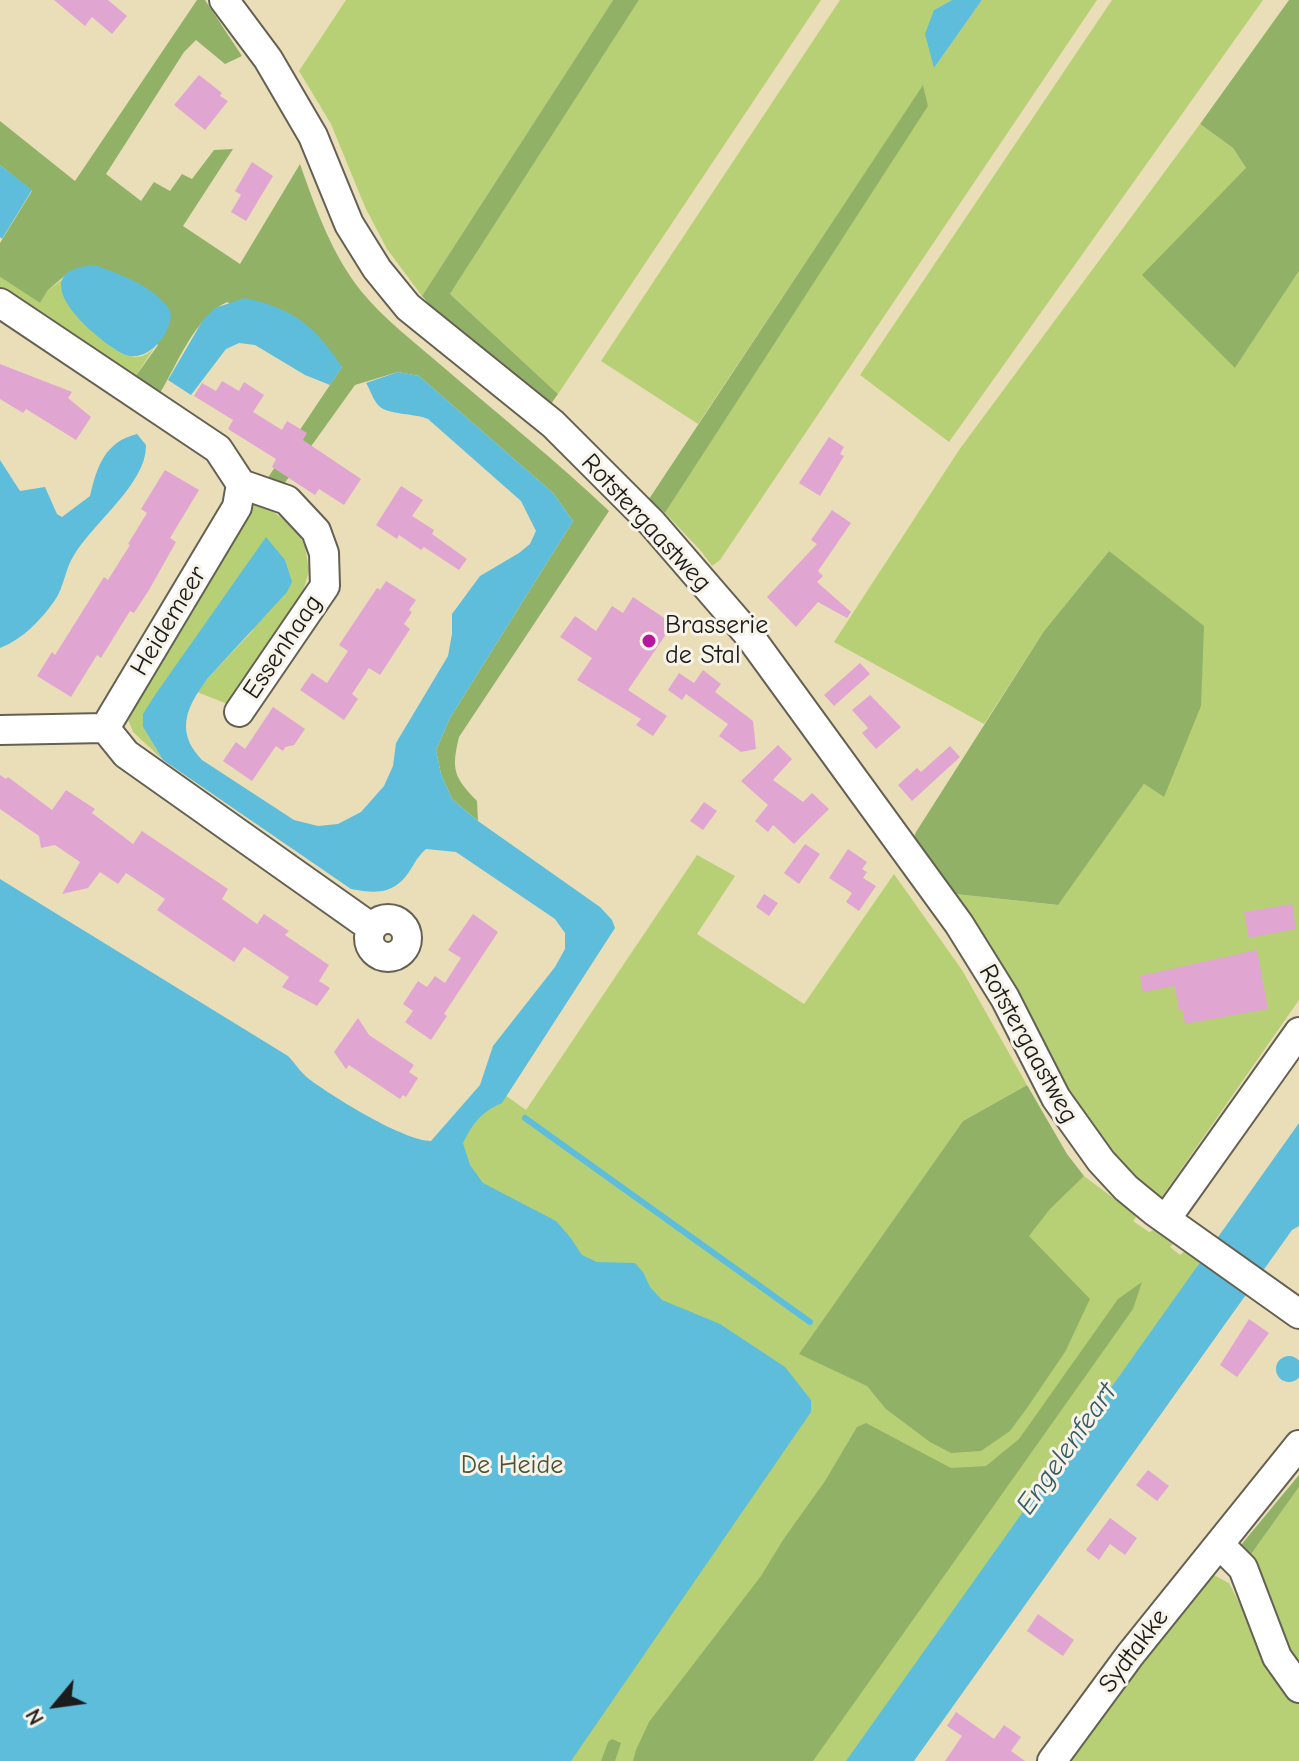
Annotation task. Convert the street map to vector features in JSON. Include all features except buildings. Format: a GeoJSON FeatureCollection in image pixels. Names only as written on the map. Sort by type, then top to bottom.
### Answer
{"type":"FeatureCollection","features":[{"type":"Feature","properties":{"kind":"street","name":"Rotstergaastweg"},"geometry":{"type":"LineString","coordinates":[[224,0],[268,59],[313,136],[349,224],[377,269],[408,307],[553,424],[652,523],[748,634],[959,924],[1005,998],[1056,1098],[1074,1126],[1126,1188],[1299,1314]]}},
{"type":"Feature","properties":{"kind":"street"},"geometry":{"type":"LineString","coordinates":[[0,303],[218,449],[241,484]]}},
{"type":"Feature","properties":{"kind":"street","name":"Essenhaag"},"geometry":{"type":"LineString","coordinates":[[239,712],[325,586],[324,553],[316,531],[287,500],[241,484]]}},
{"type":"Feature","properties":{"kind":"street","name":"Heidemeer"},"geometry":{"type":"LineString","coordinates":[[105,728],[237,507],[241,484]]}},
{"type":"Feature","properties":{"kind":"street"},"geometry":{"type":"LineString","coordinates":[[0,730],[105,728],[126,754],[372,928]]}},
{"type":"Feature","properties":{"kind":"street"},"geometry":{"type":"LineString","coordinates":[[1166,1219],[1299,1032]]}},
{"type":"Feature","properties":{"kind":"street","name":"Sydtakke"},"geometry":{"type":"LineString","coordinates":[[1052,1761],[1130,1655],[1299,1445]]}},
{"type":"Feature","properties":{"kind":"street"},"geometry":{"type":"LineString","coordinates":[[1220,1545],[1243,1568],[1277,1657],[1299,1688]]}},
{"type":"Feature","properties":{"kind":"green space"},"geometry":{"type":"Polygon","coordinates":[[[197,0],[205,0],[242,56],[225,64],[196,40],[184,52],[106,174],[141,201],[154,182],[170,191],[182,174],[192,179],[214,150],[233,149],[183,226],[240,264],[300,164],[333,246],[361,291],[400,330],[609,511],[459,737],[456,772],[463,786],[477,801],[478,821],[452,799],[441,774],[436,750],[450,718],[573,521],[553,493],[419,376],[398,372],[355,385],[279,491],[265,482],[342,367],[227,302],[215,309],[196,330],[160,393],[135,377],[158,345],[68,273],[48,290],[40,303],[0,277],[0,243],[32,191],[0,165],[0,121],[75,181],[197,0]]]}},
{"type":"Feature","properties":{"kind":"green space"},"geometry":{"type":"Polygon","coordinates":[[[346,0],[613,0],[422,296],[387,249],[365,207],[331,124],[299,71],[346,0]]]}},
{"type":"Feature","properties":{"kind":"green space"},"geometry":{"type":"Polygon","coordinates":[[[613,0],[639,0],[450,294],[558,394],[548,408],[448,325],[422,296],[613,0]]]}},
{"type":"Feature","properties":{"kind":"green space"},"geometry":{"type":"Polygon","coordinates":[[[639,0],[821,0],[558,394],[450,294],[639,0]]]}},
{"type":"Feature","properties":{"kind":"green space"},"geometry":{"type":"Polygon","coordinates":[[[840,0],[952,0],[934,10],[934,68],[982,0],[1097,0],[720,560],[712,566],[665,513],[927,106],[923,86],[698,424],[601,361],[840,0]]]}},
{"type":"Feature","properties":{"kind":"green space"},"geometry":{"type":"Polygon","coordinates":[[[1112,0],[1263,0],[949,442],[860,375],[1112,0]]]}},
{"type":"Feature","properties":{"kind":"green space"},"geometry":{"type":"Polygon","coordinates":[[[1289,0],[1299,0],[1299,271],[1235,368],[1142,275],[1246,168],[1233,148],[1200,124],[1289,0]]]}},
{"type":"Feature","properties":{"kind":"green space"},"geometry":{"type":"Polygon","coordinates":[[[923,85],[928,106],[665,513],[649,499],[923,85]]]}},
{"type":"Feature","properties":{"kind":"green space"},"geometry":{"type":"Polygon","coordinates":[[[1200,124],[1233,148],[1246,168],[1235,368],[1299,271],[1299,1000],[1161,1198],[1106,1152],[1087,1129],[946,893],[1057,905],[1144,784],[1164,797],[1109,551],[1044,631],[984,724],[834,642],[959,450],[1200,124]]]}},
{"type":"Feature","properties":{"kind":"green space"},"geometry":{"type":"Polygon","coordinates":[[[0,277],[40,303],[48,290],[63,279],[61,288],[78,311],[115,349],[129,356],[142,356],[154,348],[135,377],[0,290],[0,277]]]}},
{"type":"Feature","properties":{"kind":"green space"},"geometry":{"type":"Polygon","coordinates":[[[254,498],[294,527],[305,546],[309,571],[300,602],[230,705],[197,692],[255,628],[143,727],[163,760],[133,732],[125,712],[254,498]]]}},
{"type":"Feature","properties":{"kind":"green space"},"geometry":{"type":"Polygon","coordinates":[[[1109,551],[1204,626],[1201,706],[1164,797],[1144,784],[1058,905],[946,893],[911,845],[916,832],[1044,631],[1109,551]]]}},
{"type":"Feature","properties":{"kind":"green space","name":"De Heide"},"geometry":{"type":"Polygon","coordinates":[[[697,855],[735,876],[697,934],[804,1004],[894,874],[962,970],[1027,1085],[963,1121],[820,1325],[1084,1176],[1137,1216],[1133,1221],[1174,1243],[1170,1247],[1180,1255],[1185,1251],[1200,1262],[1197,1267],[1200,1270],[851,1761],[0,1761],[434,1163],[498,1090],[526,1110],[697,855]]]}},
{"type":"Feature","properties":{"kind":"green space"},"geometry":{"type":"Polygon","coordinates":[[[1027,1085],[1067,1154],[1084,1176],[1050,1209],[1029,1236],[1090,1299],[1065,1352],[1010,1431],[981,1451],[951,1453],[930,1442],[886,1409],[867,1386],[799,1354],[963,1121],[1027,1085]]]}},
{"type":"Feature","properties":{"kind":"green space"},"geometry":{"type":"Polygon","coordinates":[[[1142,1282],[1133,1309],[813,1761],[633,1761],[649,1722],[761,1576],[857,1427],[866,1423],[951,1468],[986,1466],[1019,1439],[1118,1299],[1142,1282]]]}},
{"type":"Feature","properties":{"kind":"green space"},"geometry":{"type":"Polygon","coordinates":[[[1299,1475],[1299,1487],[1247,1560],[1241,1545],[1299,1475]]]}},
{"type":"Feature","properties":{"kind":"green space"},"geometry":{"type":"Polygon","coordinates":[[[1299,1487],[1299,1668],[1247,1560],[1299,1487]]]}},
{"type":"Feature","properties":{"kind":"green space"},"geometry":{"type":"Polygon","coordinates":[[[1212,1574],[1229,1583],[1254,1632],[1299,1698],[1299,1761],[1066,1761],[1183,1603],[1212,1574]]]}},
{"type":"Feature","properties":{"kind":"green space"},"geometry":{"type":"Polygon","coordinates":[[[612,1739],[621,1743],[615,1761],[601,1761],[608,1742],[612,1739]]]}},
{"type":"Feature","properties":{"kind":"water"},"geometry":{"type":"Polygon","coordinates":[[[952,0],[982,0],[934,68],[925,34],[934,10],[952,0]]]}},
{"type":"Feature","properties":{"kind":"water"},"geometry":{"type":"Polygon","coordinates":[[[0,165],[32,190],[2,239],[0,237],[0,165]]]}},
{"type":"Feature","properties":{"kind":"water"},"geometry":{"type":"Polygon","coordinates":[[[95,265],[145,287],[169,309],[169,324],[151,350],[132,356],[121,353],[94,333],[68,305],[62,291],[62,279],[73,270],[95,265]]]}},
{"type":"Feature","properties":{"kind":"water"},"geometry":{"type":"Polygon","coordinates":[[[245,298],[277,307],[313,330],[342,367],[330,385],[305,375],[255,345],[239,343],[226,349],[191,395],[168,380],[203,320],[215,308],[245,298]]]}},
{"type":"Feature","properties":{"kind":"water","name":"De Heide"},"geometry":{"type":"Polygon","coordinates":[[[398,372],[419,376],[553,493],[573,521],[450,718],[436,750],[441,774],[452,799],[478,821],[600,907],[615,928],[502,1103],[478,1119],[471,1129],[463,1143],[470,1165],[483,1183],[556,1221],[582,1255],[597,1262],[635,1263],[662,1300],[720,1324],[785,1367],[811,1400],[811,1412],[571,1761],[0,1761],[0,879],[288,1056],[309,1079],[351,1107],[404,1134],[431,1141],[480,1085],[493,1046],[555,967],[565,949],[565,933],[555,919],[456,852],[426,849],[406,876],[388,890],[351,889],[163,760],[143,727],[143,714],[155,695],[266,537],[285,560],[292,582],[287,592],[201,688],[189,709],[188,739],[202,760],[294,820],[318,826],[338,824],[361,812],[384,786],[393,766],[396,743],[448,656],[452,614],[480,576],[519,553],[530,544],[536,531],[521,501],[428,419],[388,411],[379,406],[366,383],[398,372]]]}},
{"type":"Feature","properties":{"kind":"water"},"geometry":{"type":"Polygon","coordinates":[[[137,434],[146,445],[138,474],[74,555],[50,607],[24,634],[0,648],[0,460],[20,491],[45,487],[57,514],[62,517],[90,496],[100,465],[110,449],[137,434]]]}},
{"type":"Feature","properties":{"kind":"water","name":"Engelenfeart"},"geometry":{"type":"Polygon","coordinates":[[[1299,1123],[1299,1226],[1292,1230],[914,1761],[846,1761],[1299,1123]]]}},
{"type":"Feature","properties":{"kind":"water"},"geometry":{"type":"Polygon","coordinates":[[[1289,1356],[1298,1360],[1302,1369],[1298,1378],[1289,1382],[1280,1378],[1276,1369],[1280,1360],[1289,1356]]]}},
{"type":"Feature","properties":{"kind":"waterway"},"geometry":{"type":"LineString","coordinates":[[525,1118],[810,1322]]}},
{"type":"Feature","properties":{"kind":"place","name":"Brasserie de Stal"},"geometry":{"type":"Point","coordinates":[649,641]}}]}
